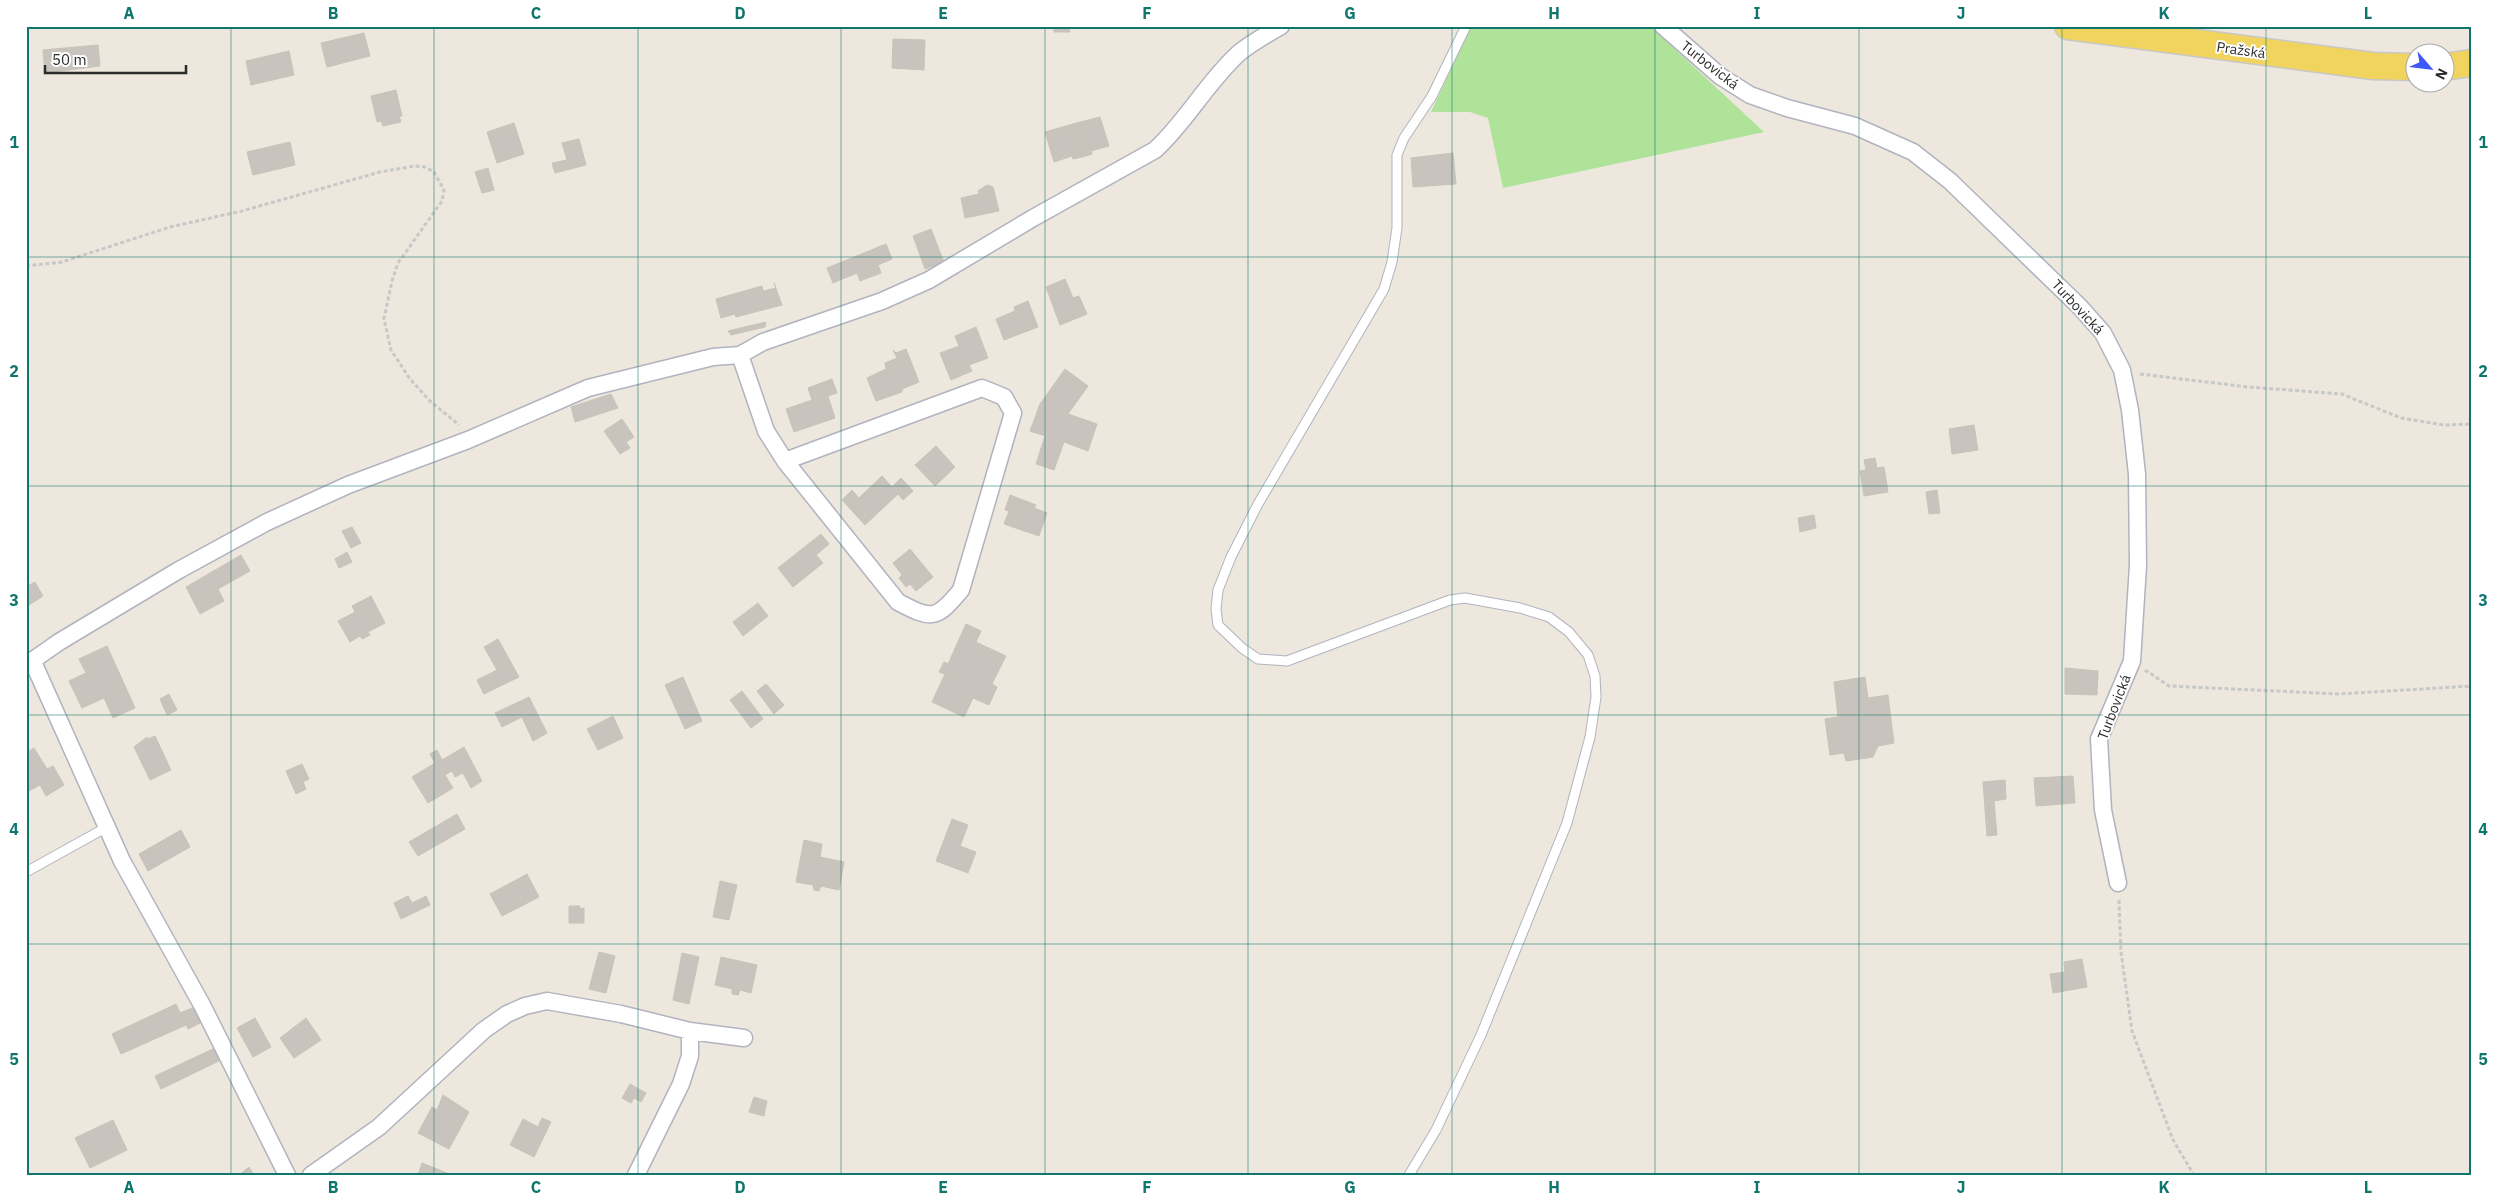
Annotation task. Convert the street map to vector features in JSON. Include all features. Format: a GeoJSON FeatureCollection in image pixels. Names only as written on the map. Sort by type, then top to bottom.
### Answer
{"type":"FeatureCollection","features":[{"type":"Feature","properties":{"kind":"main road","name":"Pražská"},"geometry":{"type":"LineString","coordinates":[[2068,26],[2373,66],[2404,67]]}},
{"type":"Feature","properties":{"kind":"main road"},"geometry":{"type":"LineString","coordinates":[[2454,66],[2471,63]]}},
{"type":"Feature","properties":{"kind":"street"},"geometry":{"type":"LineString","coordinates":[[287,1175],[202,1005],[122,861],[30,664],[59,642],[179,570],[267,522],[348,485],[468,440],[588,388],[713,357],[740,355],[763,342],[882,301],[930,280],[1033,218],[1145,157],[1166,141],[1218,75],[1239,53],[1281,26]]}},
{"type":"Feature","properties":{"kind":"street","name":"Turbovická"},"geometry":{"type":"LineString","coordinates":[[1663,26],[1720,76],[1750,95],[1787,108],[1854,126],[1912,152],[1950,181],[2080,307],[2103,333],[2122,370],[2130,410],[2137,474],[2138,575],[2132,661],[2099,739],[2103,810],[2118,883]]}},
{"type":"Feature","properties":{"kind":"street"},"geometry":{"type":"LineString","coordinates":[[740,355],[766,431],[785,461],[898,602],[923,615],[944,611],[961,590],[1013,413],[1004,397],[982,388],[785,461]]}},
{"type":"Feature","properties":{"kind":"street"},"geometry":{"type":"LineString","coordinates":[[311,1175],[379,1127],[484,1030],[508,1014],[525,1006],[547,1001],[621,1014],[690,1031],[744,1038]]}},
{"type":"Feature","properties":{"kind":"street"},"geometry":{"type":"LineString","coordinates":[[636,1175],[681,1084],[690,1056],[690,1031]]}},
{"type":"Feature","properties":{"kind":"lane"},"geometry":{"type":"LineString","coordinates":[[1409,1175],[1436,1130],[1481,1035],[1567,823],[1590,737],[1596,697],[1595,676],[1588,655],[1569,632],[1550,617],[1520,608],[1465,598],[1450,600],[1312,653],[1287,661],[1272,661],[1258,659],[1242,648],[1218,625],[1216,609],[1218,590],[1231,557],[1253,513],[1384,288],[1392,262],[1397,228],[1397,156],[1404,138],[1432,96],[1466,26]]}},
{"type":"Feature","properties":{"kind":"lane"},"geometry":{"type":"LineString","coordinates":[[26,872],[107,827]]}},
{"type":"Feature","properties":{"kind":"path"},"geometry":{"type":"LineString","coordinates":[[26,266],[62,262],[170,227],[242,211],[380,172],[415,166],[425,167],[434,172],[440,181],[444,190],[442,201],[398,263],[392,280],[384,319],[391,350],[410,379],[430,401],[457,422],[468,440]]}},
{"type":"Feature","properties":{"kind":"path"},"geometry":{"type":"LineString","coordinates":[[2122,370],[2248,387],[2342,394],[2401,418],[2444,425],[2471,424]]}},
{"type":"Feature","properties":{"kind":"path"},"geometry":{"type":"LineString","coordinates":[[2132,661],[2169,686],[2339,694],[2471,686]]}},
{"type":"Feature","properties":{"kind":"path"},"geometry":{"type":"LineString","coordinates":[[2118,883],[2121,952],[2132,1031],[2173,1140],[2194,1175]]}},
{"type":"Feature","properties":{"kind":"green space"},"geometry":{"type":"Polygon","coordinates":[[[1471,26],[1650,26],[1764,132],[1503,188],[1488,118],[1470,112],[1431,112],[1471,26]]]}},
{"type":"Feature","properties":{"kind":"building"},"geometry":{"type":"Polygon","coordinates":[[[1054,26],[1069,26],[1070,32],[1054,32],[1054,26]]]}},
{"type":"Feature","properties":{"kind":"building"},"geometry":{"type":"Polygon","coordinates":[[[364,33],[370,56],[327,67],[321,43],[364,33]]]}},
{"type":"Feature","properties":{"kind":"building"},"geometry":{"type":"Polygon","coordinates":[[[893,39],[925,40],[924,70],[892,68],[893,39]]]}},
{"type":"Feature","properties":{"kind":"building"},"geometry":{"type":"Polygon","coordinates":[[[98,45],[100,66],[45,73],[43,50],[98,45]]]}},
{"type":"Feature","properties":{"kind":"building"},"geometry":{"type":"Polygon","coordinates":[[[289,51],[294,75],[251,85],[246,61],[289,51]]]}},
{"type":"Feature","properties":{"kind":"building"},"geometry":{"type":"Polygon","coordinates":[[[396,90],[402,116],[399,116],[401,122],[383,126],[381,121],[377,122],[371,96],[396,90]]]}},
{"type":"Feature","properties":{"kind":"building"},"geometry":{"type":"Polygon","coordinates":[[[1100,117],[1109,146],[1091,151],[1092,154],[1082,157],[1073,124],[1100,117]]]}},
{"type":"Feature","properties":{"kind":"building"},"geometry":{"type":"Polygon","coordinates":[[[514,123],[524,154],[497,163],[487,132],[514,123]]]}},
{"type":"Feature","properties":{"kind":"building"},"geometry":{"type":"Polygon","coordinates":[[[1073,124],[1082,157],[1073,159],[1072,156],[1054,162],[1045,132],[1073,124]]]}},
{"type":"Feature","properties":{"kind":"building"},"geometry":{"type":"Polygon","coordinates":[[[579,139],[586,165],[555,173],[552,163],[567,160],[562,143],[579,139]]]}},
{"type":"Feature","properties":{"kind":"building"},"geometry":{"type":"Polygon","coordinates":[[[290,142],[295,165],[253,175],[247,152],[290,142]]]}},
{"type":"Feature","properties":{"kind":"building"},"geometry":{"type":"Polygon","coordinates":[[[1453,153],[1456,184],[1413,187],[1411,158],[1453,153]]]}},
{"type":"Feature","properties":{"kind":"building"},"geometry":{"type":"Polygon","coordinates":[[[488,168],[494,190],[482,193],[475,172],[488,168]]]}},
{"type":"Feature","properties":{"kind":"building"},"geometry":{"type":"Polygon","coordinates":[[[987,185],[993,187],[999,211],[965,218],[961,198],[979,194],[978,191],[987,185]]]}},
{"type":"Feature","properties":{"kind":"building"},"geometry":{"type":"Polygon","coordinates":[[[931,229],[944,262],[925,269],[913,236],[931,229]]]}},
{"type":"Feature","properties":{"kind":"building"},"geometry":{"type":"Polygon","coordinates":[[[886,244],[892,259],[878,265],[881,273],[860,281],[857,273],[833,283],[827,268],[886,244]]]}},
{"type":"Feature","properties":{"kind":"building"},"geometry":{"type":"Polygon","coordinates":[[[1065,279],[1073,298],[1079,296],[1087,314],[1060,325],[1046,287],[1065,279]]]}},
{"type":"Feature","properties":{"kind":"building"},"geometry":{"type":"Polygon","coordinates":[[[762,286],[763,291],[776,288],[782,305],[736,317],[735,314],[721,318],[716,299],[762,286]]]}},
{"type":"Feature","properties":{"kind":"building"},"geometry":{"type":"Polygon","coordinates":[[[1028,301],[1038,327],[1004,340],[996,319],[1015,311],[1014,307],[1028,301]]]}},
{"type":"Feature","properties":{"kind":"building"},"geometry":{"type":"Polygon","coordinates":[[[766,322],[765,327],[731,335],[728,331],[766,322]]]}},
{"type":"Feature","properties":{"kind":"building"},"geometry":{"type":"Polygon","coordinates":[[[976,327],[988,358],[969,365],[972,371],[951,380],[940,353],[959,346],[955,336],[976,327]]]}},
{"type":"Feature","properties":{"kind":"building"},"geometry":{"type":"Polygon","coordinates":[[[906,349],[919,382],[902,389],[902,392],[876,401],[867,378],[886,369],[885,363],[897,358],[893,350],[896,353],[906,349]]]}},
{"type":"Feature","properties":{"kind":"building"},"geometry":{"type":"Polygon","coordinates":[[[1065,369],[1088,386],[1068,414],[1097,424],[1088,451],[1064,442],[1054,470],[1036,464],[1045,436],[1030,431],[1040,404],[1065,369]]]}},
{"type":"Feature","properties":{"kind":"building"},"geometry":{"type":"Polygon","coordinates":[[[832,379],[837,393],[828,396],[835,418],[794,432],[786,409],[812,400],[808,388],[832,379]]]}},
{"type":"Feature","properties":{"kind":"building"},"geometry":{"type":"Polygon","coordinates":[[[611,394],[618,408],[575,422],[571,407],[611,394]]]}},
{"type":"Feature","properties":{"kind":"building"},"geometry":{"type":"Polygon","coordinates":[[[622,419],[634,437],[626,442],[630,448],[620,454],[604,431],[622,419]]]}},
{"type":"Feature","properties":{"kind":"building"},"geometry":{"type":"Polygon","coordinates":[[[1974,425],[1978,450],[1952,454],[1949,429],[1974,425]]]}},
{"type":"Feature","properties":{"kind":"building"},"geometry":{"type":"Polygon","coordinates":[[[936,446],[955,467],[935,486],[915,465],[936,446]]]}},
{"type":"Feature","properties":{"kind":"building"},"geometry":{"type":"Polygon","coordinates":[[[1875,458],[1877,468],[1884,467],[1888,492],[1864,496],[1860,471],[1866,470],[1864,460],[1875,458]]]}},
{"type":"Feature","properties":{"kind":"building"},"geometry":{"type":"Polygon","coordinates":[[[882,476],[892,487],[901,478],[913,491],[903,500],[898,494],[865,525],[842,500],[852,490],[859,498],[882,476]]]}},
{"type":"Feature","properties":{"kind":"building"},"geometry":{"type":"Polygon","coordinates":[[[1937,490],[1940,513],[1929,514],[1926,492],[1937,490]]]}},
{"type":"Feature","properties":{"kind":"building"},"geometry":{"type":"Polygon","coordinates":[[[1010,495],[1036,505],[1034,508],[1047,513],[1039,536],[1004,524],[1009,511],[1005,510],[1010,495]]]}},
{"type":"Feature","properties":{"kind":"building"},"geometry":{"type":"Polygon","coordinates":[[[1814,515],[1816,528],[1800,532],[1798,518],[1814,515]]]}},
{"type":"Feature","properties":{"kind":"building"},"geometry":{"type":"Polygon","coordinates":[[[352,527],[361,543],[351,548],[342,531],[352,527]]]}},
{"type":"Feature","properties":{"kind":"building"},"geometry":{"type":"Polygon","coordinates":[[[821,534],[829,544],[816,555],[823,563],[793,587],[778,568],[821,534]]]}},
{"type":"Feature","properties":{"kind":"building"},"geometry":{"type":"Polygon","coordinates":[[[910,549],[933,577],[916,591],[910,584],[906,587],[899,578],[902,575],[893,563],[910,549]]]}},
{"type":"Feature","properties":{"kind":"building"},"geometry":{"type":"Polygon","coordinates":[[[347,552],[352,562],[339,568],[335,559],[347,552]]]}},
{"type":"Feature","properties":{"kind":"building"},"geometry":{"type":"Polygon","coordinates":[[[241,555],[250,571],[218,589],[224,601],[200,614],[186,587],[241,555]]]}},
{"type":"Feature","properties":{"kind":"building"},"geometry":{"type":"Polygon","coordinates":[[[35,582],[43,596],[26,607],[26,587],[35,582]]]}},
{"type":"Feature","properties":{"kind":"building"},"geometry":{"type":"Polygon","coordinates":[[[371,596],[385,623],[368,632],[370,635],[362,639],[360,636],[350,642],[338,621],[355,612],[352,606],[371,596]]]}},
{"type":"Feature","properties":{"kind":"building"},"geometry":{"type":"Polygon","coordinates":[[[758,603],[768,616],[743,636],[733,622],[758,603]]]}},
{"type":"Feature","properties":{"kind":"building"},"geometry":{"type":"Polygon","coordinates":[[[966,624],[981,631],[976,642],[1006,656],[992,684],[997,687],[989,705],[973,698],[964,717],[932,702],[945,674],[939,672],[944,662],[948,664],[966,624]]]}},
{"type":"Feature","properties":{"kind":"building"},"geometry":{"type":"Polygon","coordinates":[[[498,639],[519,677],[484,694],[477,680],[497,670],[484,647],[498,639]]]}},
{"type":"Feature","properties":{"kind":"building"},"geometry":{"type":"Polygon","coordinates":[[[107,646],[135,708],[113,718],[104,698],[82,708],[69,681],[86,673],[79,659],[107,646]]]}},
{"type":"Feature","properties":{"kind":"building"},"geometry":{"type":"Polygon","coordinates":[[[2065,668],[2098,671],[2097,695],[2065,694],[2065,668]]]}},
{"type":"Feature","properties":{"kind":"building"},"geometry":{"type":"Polygon","coordinates":[[[683,677],[702,721],[685,729],[665,685],[683,677]]]}},
{"type":"Feature","properties":{"kind":"building"},"geometry":{"type":"Polygon","coordinates":[[[1865,677],[1868,698],[1888,695],[1894,743],[1878,746],[1873,757],[1846,761],[1844,753],[1830,755],[1825,719],[1838,717],[1834,682],[1865,677]]]}},
{"type":"Feature","properties":{"kind":"building"},"geometry":{"type":"Polygon","coordinates":[[[766,684],[784,705],[774,714],[757,691],[766,684]]]}},
{"type":"Feature","properties":{"kind":"building"},"geometry":{"type":"Polygon","coordinates":[[[742,691],[763,719],[751,728],[730,700],[742,691]]]}},
{"type":"Feature","properties":{"kind":"building"},"geometry":{"type":"Polygon","coordinates":[[[169,694],[177,710],[167,715],[160,699],[169,694]]]}},
{"type":"Feature","properties":{"kind":"building"},"geometry":{"type":"Polygon","coordinates":[[[529,697],[547,733],[533,741],[522,717],[502,727],[495,713],[529,697]]]}},
{"type":"Feature","properties":{"kind":"building"},"geometry":{"type":"Polygon","coordinates":[[[613,716],[623,738],[598,750],[587,729],[613,716]]]}},
{"type":"Feature","properties":{"kind":"building"},"geometry":{"type":"Polygon","coordinates":[[[155,736],[171,770],[150,780],[134,747],[147,737],[148,739],[155,736]]]}},
{"type":"Feature","properties":{"kind":"building"},"geometry":{"type":"Polygon","coordinates":[[[464,747],[482,781],[471,788],[463,773],[455,777],[452,771],[445,775],[453,788],[428,803],[412,777],[435,763],[430,754],[437,750],[442,760],[464,747]]]}},
{"type":"Feature","properties":{"kind":"building"},"geometry":{"type":"Polygon","coordinates":[[[34,748],[47,769],[53,766],[64,785],[46,796],[40,785],[29,791],[26,787],[26,753],[34,748]]]}},
{"type":"Feature","properties":{"kind":"building"},"geometry":{"type":"Polygon","coordinates":[[[302,764],[309,779],[303,782],[306,789],[296,794],[286,771],[302,764]]]}},
{"type":"Feature","properties":{"kind":"building"},"geometry":{"type":"Polygon","coordinates":[[[2073,776],[2075,803],[2036,806],[2034,778],[2073,776]]]}},
{"type":"Feature","properties":{"kind":"building"},"geometry":{"type":"Polygon","coordinates":[[[2005,780],[2006,799],[1994,801],[1997,835],[1987,836],[1983,782],[2005,780]]]}},
{"type":"Feature","properties":{"kind":"building"},"geometry":{"type":"Polygon","coordinates":[[[457,814],[465,829],[418,856],[409,842],[457,814]]]}},
{"type":"Feature","properties":{"kind":"building"},"geometry":{"type":"Polygon","coordinates":[[[952,819],[968,825],[960,846],[976,852],[968,873],[936,861],[952,819]]]}},
{"type":"Feature","properties":{"kind":"building"},"geometry":{"type":"Polygon","coordinates":[[[181,830],[190,847],[148,871],[139,854],[181,830]]]}},
{"type":"Feature","properties":{"kind":"building"},"geometry":{"type":"Polygon","coordinates":[[[804,840],[822,844],[820,857],[844,862],[839,890],[821,886],[819,891],[814,890],[813,885],[796,882],[804,840]]]}},
{"type":"Feature","properties":{"kind":"building"},"geometry":{"type":"Polygon","coordinates":[[[527,874],[539,897],[502,916],[490,894],[527,874]]]}},
{"type":"Feature","properties":{"kind":"building"},"geometry":{"type":"Polygon","coordinates":[[[720,881],[737,885],[729,920],[713,917],[720,881]]]}},
{"type":"Feature","properties":{"kind":"building"},"geometry":{"type":"Polygon","coordinates":[[[408,896],[412,903],[426,896],[430,905],[401,919],[394,903],[408,896]]]}},
{"type":"Feature","properties":{"kind":"building"},"geometry":{"type":"Polygon","coordinates":[[[569,906],[580,906],[580,909],[584,908],[584,923],[569,923],[569,906]]]}},
{"type":"Feature","properties":{"kind":"building"},"geometry":{"type":"Polygon","coordinates":[[[599,952],[615,956],[606,993],[589,989],[599,952]]]}},
{"type":"Feature","properties":{"kind":"building"},"geometry":{"type":"Polygon","coordinates":[[[682,953],[699,957],[689,1004],[673,1000],[682,953]]]}},
{"type":"Feature","properties":{"kind":"building"},"geometry":{"type":"Polygon","coordinates":[[[721,957],[757,965],[751,993],[740,990],[738,995],[732,994],[732,989],[715,985],[721,957]]]}},
{"type":"Feature","properties":{"kind":"building"},"geometry":{"type":"Polygon","coordinates":[[[2082,959],[2087,987],[2053,993],[2050,974],[2065,972],[2064,962],[2082,959]]]}},
{"type":"Feature","properties":{"kind":"building"},"geometry":{"type":"Polygon","coordinates":[[[176,1004],[186,1025],[121,1054],[112,1034],[176,1004]]]}},
{"type":"Feature","properties":{"kind":"building"},"geometry":{"type":"Polygon","coordinates":[[[195,1007],[202,1022],[188,1029],[180,1013],[195,1007]]]}},
{"type":"Feature","properties":{"kind":"building"},"geometry":{"type":"Polygon","coordinates":[[[255,1018],[271,1047],[253,1057],[237,1028],[255,1018]]]}},
{"type":"Feature","properties":{"kind":"building"},"geometry":{"type":"Polygon","coordinates":[[[306,1018],[321,1040],[294,1058],[280,1038],[306,1018]]]}},
{"type":"Feature","properties":{"kind":"building"},"geometry":{"type":"Polygon","coordinates":[[[215,1048],[221,1060],[161,1089],[155,1076],[215,1048]]]}},
{"type":"Feature","properties":{"kind":"building"},"geometry":{"type":"Polygon","coordinates":[[[630,1084],[646,1093],[641,1102],[634,1098],[631,1103],[622,1098],[630,1084]]]}},
{"type":"Feature","properties":{"kind":"building"},"geometry":{"type":"Polygon","coordinates":[[[443,1095],[469,1112],[449,1149],[418,1133],[432,1107],[437,1110],[443,1095]]]}},
{"type":"Feature","properties":{"kind":"building"},"geometry":{"type":"Polygon","coordinates":[[[754,1097],[767,1101],[764,1116],[749,1112],[754,1097]]]}},
{"type":"Feature","properties":{"kind":"building"},"geometry":{"type":"Polygon","coordinates":[[[542,1118],[551,1122],[534,1157],[510,1145],[523,1119],[538,1127],[542,1118]]]}},
{"type":"Feature","properties":{"kind":"building"},"geometry":{"type":"Polygon","coordinates":[[[113,1120],[127,1150],[90,1168],[75,1138],[113,1120]]]}},
{"type":"Feature","properties":{"kind":"building"},"geometry":{"type":"Polygon","coordinates":[[[422,1163],[452,1175],[418,1175],[422,1163]]]}},
{"type":"Feature","properties":{"kind":"building"},"geometry":{"type":"Polygon","coordinates":[[[249,1167],[254,1175],[239,1175],[249,1167]]]}}]}
